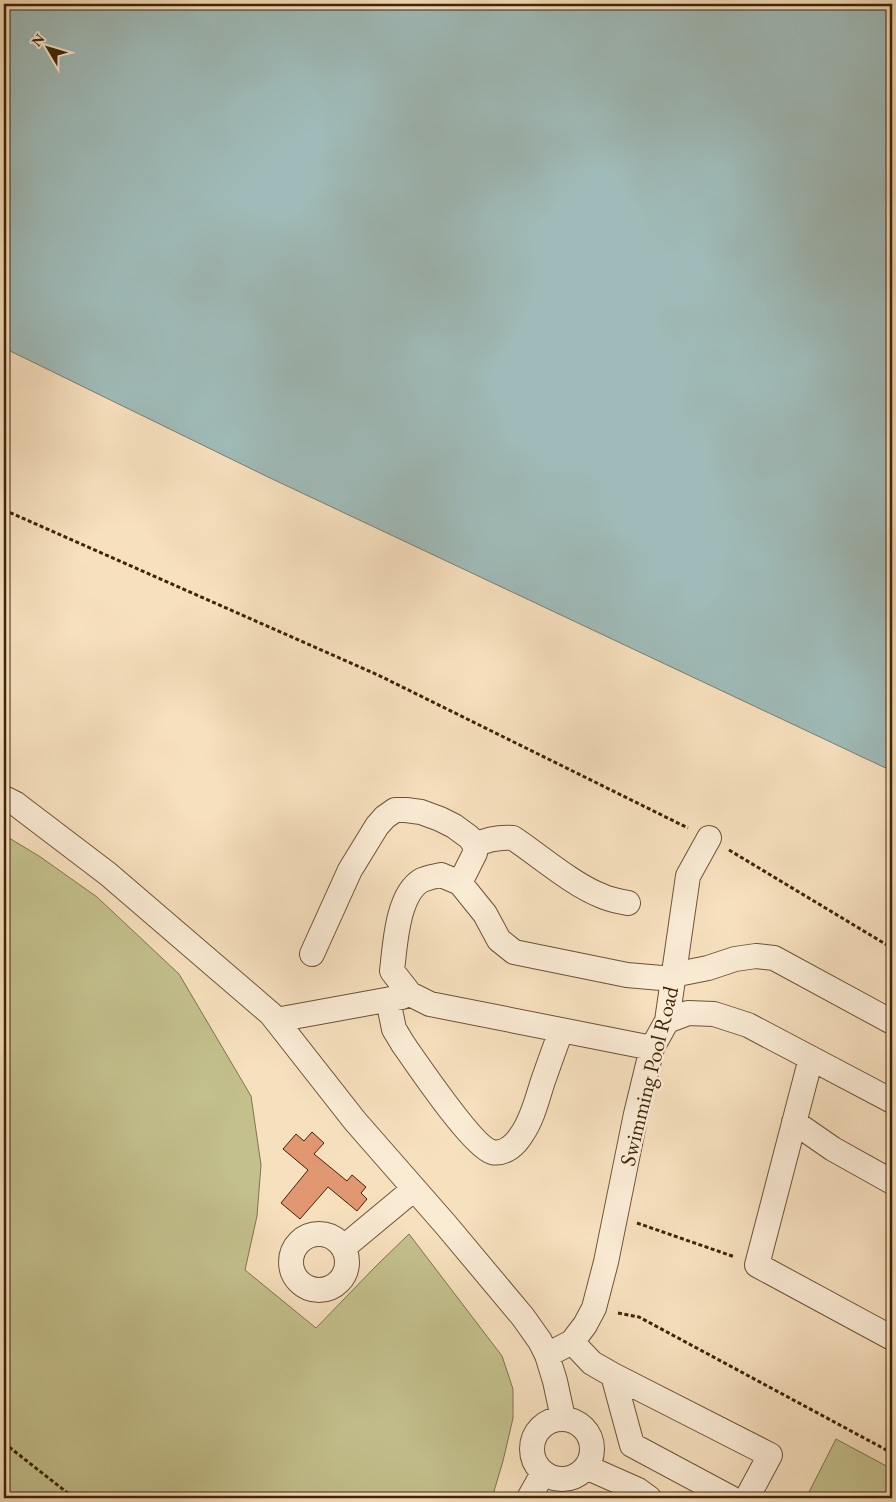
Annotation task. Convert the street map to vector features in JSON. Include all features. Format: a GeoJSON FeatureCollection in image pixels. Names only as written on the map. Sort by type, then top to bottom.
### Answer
{"type":"FeatureCollection","features":[{"type":"Feature","properties":{"kind":"street"},"geometry":{"type":"LineString","coordinates":[[4,798],[16,804],[108,874],[271,1014],[355,1121],[523,1318],[540,1342],[547,1356],[556,1381],[563,1418]]}},
{"type":"Feature","properties":{"kind":"street"},"geometry":{"type":"LineString","coordinates":[[312,954],[350,870],[378,826],[385,817],[395,810],[421,812],[454,826],[469,837],[474,845],[475,853],[460,883]]}},
{"type":"Feature","properties":{"kind":"street"},"geometry":{"type":"LineString","coordinates":[[474,845],[488,839],[513,838],[586,889],[601,896],[628,903]]}},
{"type":"Feature","properties":{"kind":"street","name":"Swimming Pool Road"},"geometry":{"type":"LineString","coordinates":[[547,1356],[572,1342],[585,1325],[594,1308],[606,1262],[636,1114],[652,1048],[666,1021],[688,876],[709,838]]}},
{"type":"Feature","properties":{"kind":"street"},"geometry":{"type":"LineString","coordinates":[[652,1048],[430,1004],[410,994],[392,972],[396,934],[406,896],[421,881],[441,875],[460,883],[485,914],[499,940],[514,952],[627,975],[673,977],[735,959],[756,956],[774,958],[892,1022]]}},
{"type":"Feature","properties":{"kind":"street"},"geometry":{"type":"LineString","coordinates":[[276,1020],[406,996],[416,997]]}},
{"type":"Feature","properties":{"kind":"street"},"geometry":{"type":"LineString","coordinates":[[388,1000],[394,1029],[403,1044],[468,1132],[484,1149],[493,1152],[503,1152],[511,1148],[531,1118],[561,1031]]}},
{"type":"Feature","properties":{"kind":"street"},"geometry":{"type":"LineString","coordinates":[[666,1021],[688,1013],[714,1014],[748,1025],[892,1101]]}},
{"type":"Feature","properties":{"kind":"street"},"geometry":{"type":"LineString","coordinates":[[811,1058],[757,1265],[892,1338]]}},
{"type":"Feature","properties":{"kind":"street"},"geometry":{"type":"LineString","coordinates":[[794,1122],[833,1149],[892,1182]]}},
{"type":"Feature","properties":{"kind":"street"},"geometry":{"type":"LineString","coordinates":[[343,1248],[414,1189]]}},
{"type":"Feature","properties":{"kind":"street"},"geometry":{"type":"LineString","coordinates":[[572,1342],[592,1363],[770,1455],[747,1498]]}},
{"type":"Feature","properties":{"kind":"street"},"geometry":{"type":"LineString","coordinates":[[613,1374],[632,1445],[731,1498]]}},
{"type":"Feature","properties":{"kind":"street"},"geometry":{"type":"LineString","coordinates":[[556,1418],[563,1418],[573,1420],[583,1426],[590,1435],[592,1446],[592,1457],[586,1468],[578,1475],[565,1479],[554,1478],[543,1473],[536,1466],[531,1444],[539,1429],[546,1422],[556,1418]]}},
{"type":"Feature","properties":{"kind":"street"},"geometry":{"type":"LineString","coordinates":[[586,1468],[638,1490],[649,1498]]}},
{"type":"Feature","properties":{"kind":"street"},"geometry":{"type":"LineString","coordinates":[[528,1498],[543,1473]]}},
{"type":"Feature","properties":{"kind":"path"},"geometry":{"type":"LineString","coordinates":[[4,510],[378,675],[709,838],[892,948]]}},
{"type":"Feature","properties":{"kind":"path"},"geometry":{"type":"LineString","coordinates":[[616,1216],[757,1265]]}},
{"type":"Feature","properties":{"kind":"path"},"geometry":{"type":"LineString","coordinates":[[594,1308],[639,1317],[892,1454]]}},
{"type":"Feature","properties":{"kind":"path"},"geometry":{"type":"LineString","coordinates":[[4,1444],[74,1498]]}},
{"type":"Feature","properties":{"kind":"shaded area"},"geometry":{"type":"Polygon","coordinates":[[[4,835],[39,856],[97,897],[179,974],[251,1096],[261,1165],[257,1216],[245,1270],[316,1328],[409,1234],[502,1356],[513,1389],[513,1418],[492,1498],[4,1498],[4,835]]]}},
{"type":"Feature","properties":{"kind":"shaded area"},"geometry":{"type":"Polygon","coordinates":[[[836,1439],[892,1469],[892,1498],[806,1498],[836,1439]]]}},
{"type":"Feature","properties":{"kind":"water"},"geometry":{"type":"Polygon","coordinates":[[[4,4],[892,4],[892,771],[268,477],[4,348],[4,4]]]}},
{"type":"Feature","properties":{"kind":"building"},"geometry":{"type":"Polygon","coordinates":[[[312,1132],[324,1143],[314,1154],[347,1181],[352,1175],[366,1187],[361,1193],[367,1199],[357,1211],[328,1187],[300,1219],[281,1203],[308,1170],[283,1149],[296,1134],[304,1141],[312,1132]]]}}]}
